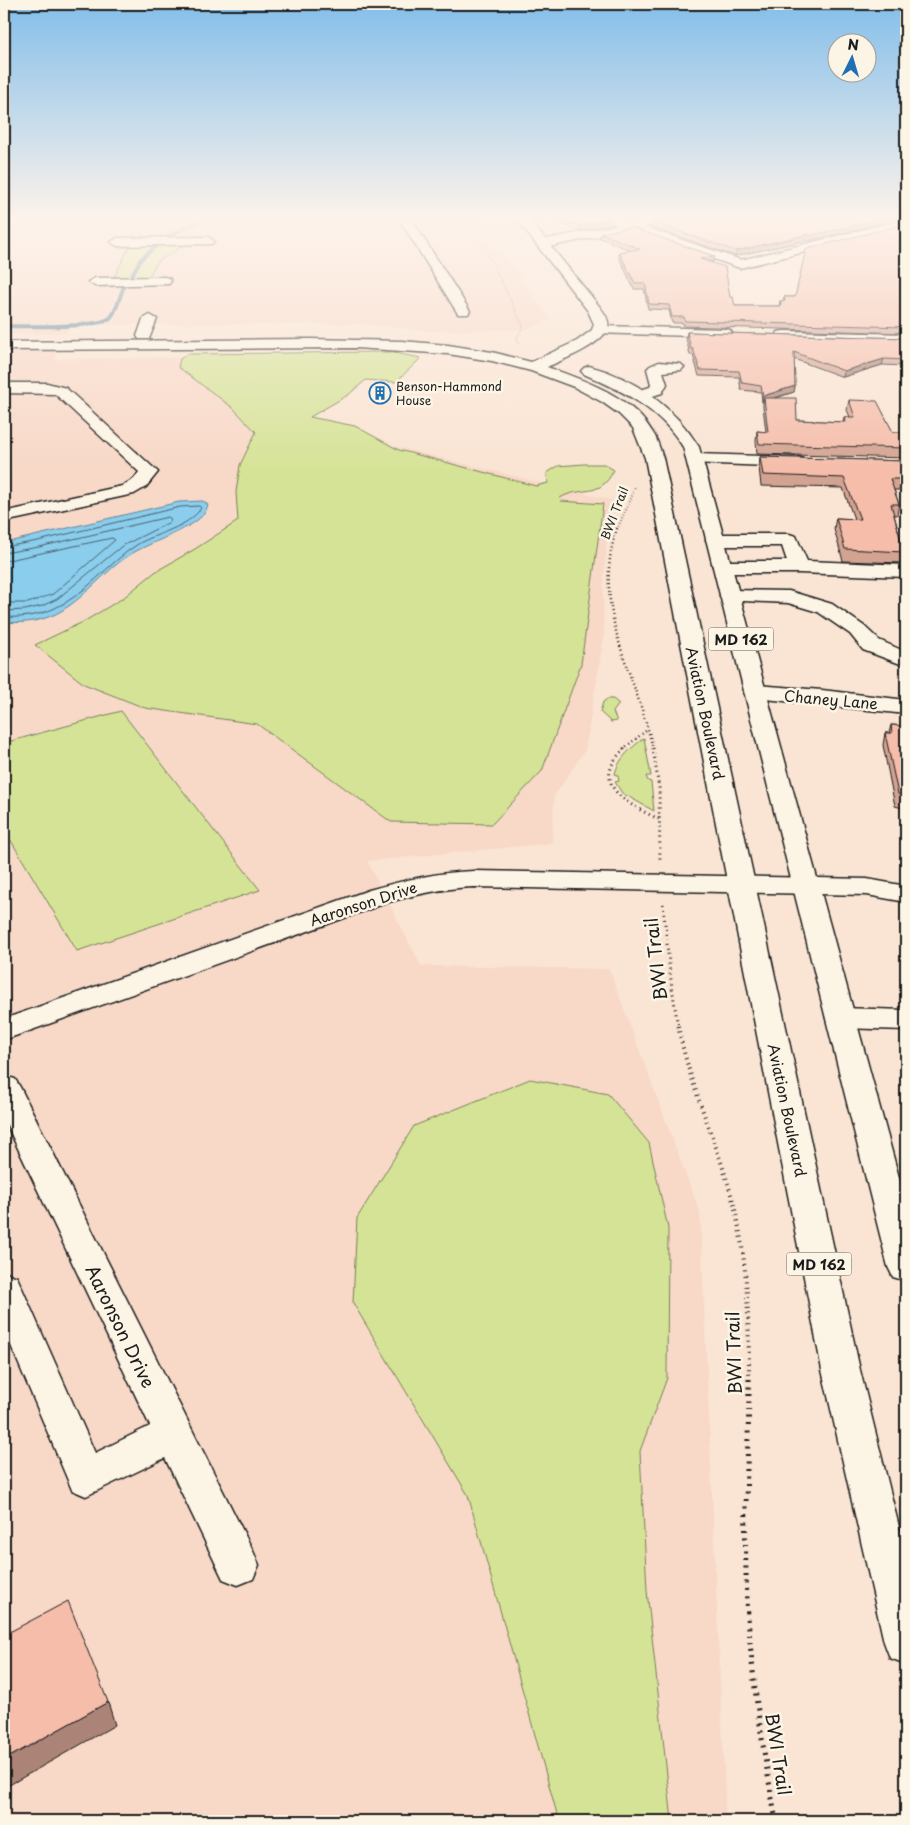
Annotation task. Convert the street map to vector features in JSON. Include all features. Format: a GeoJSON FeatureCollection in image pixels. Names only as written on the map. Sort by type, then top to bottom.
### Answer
{"type":"FeatureCollection","features":[{"type":"Feature","properties":{"kind":"main road"},"geometry":{"type":"LineString","coordinates":[[457,302],[463,311]]}},
{"type":"Feature","properties":{"kind":"main road"},"geometry":{"type":"LineString","coordinates":[[533,366],[584,342],[599,330],[601,323],[598,315],[588,302]]}},
{"type":"Feature","properties":{"kind":"main road"},"geometry":{"type":"LineString","coordinates":[[115,345],[144,336],[150,319]]}},
{"type":"Feature","properties":{"kind":"main road"},"geometry":{"type":"LineString","coordinates":[[599,330],[738,334]]}},
{"type":"Feature","properties":{"kind":"main road","name":"MD 162"},"geometry":{"type":"LineString","coordinates":[[4,337],[350,334],[404,336],[484,345],[551,359],[607,378],[640,395],[673,421],[686,438],[694,459],[906,1268]]}},
{"type":"Feature","properties":{"kind":"main road"},"geometry":{"type":"LineString","coordinates":[[768,334],[906,338]]}},
{"type":"Feature","properties":{"kind":"main road","name":"Aviation Boulevard"},"geometry":{"type":"LineString","coordinates":[[4,346],[379,344],[462,352],[533,366],[565,378],[606,397],[638,423],[650,444],[839,1361],[906,1642]]}},
{"type":"Feature","properties":{"kind":"main road"},"geometry":{"type":"LineString","coordinates":[[640,395],[656,390],[659,384],[656,369],[659,367],[676,367]]}},
{"type":"Feature","properties":{"kind":"main road"},"geometry":{"type":"LineString","coordinates":[[4,388],[47,388],[60,391],[149,472],[143,481],[128,490],[4,517]]}},
{"type":"Feature","properties":{"kind":"main road"},"geometry":{"type":"LineString","coordinates":[[694,459],[818,463]]}},
{"type":"Feature","properties":{"kind":"main road"},"geometry":{"type":"LineString","coordinates":[[716,540],[789,540],[799,567]]}},
{"type":"Feature","properties":{"kind":"main road"},"geometry":{"type":"LineString","coordinates":[[723,567],[799,567],[906,571]]}},
{"type":"Feature","properties":{"kind":"main road"},"geometry":{"type":"LineString","coordinates":[[730,596],[789,597],[824,608],[857,630],[871,645],[906,660]]}},
{"type":"Feature","properties":{"kind":"main road","name":"Chaney Lane"},"geometry":{"type":"LineString","coordinates":[[755,692],[822,697],[906,707]]}},
{"type":"Feature","properties":{"kind":"main road","name":"Aaronson Drive"},"geometry":{"type":"LineString","coordinates":[[4,1030],[379,896],[421,884],[445,880],[508,878],[867,887],[906,894]]}},
{"type":"Feature","properties":{"kind":"main road"},"geometry":{"type":"LineString","coordinates":[[841,1018],[906,1020]]}},
{"type":"Feature","properties":{"kind":"main road","name":"Aaronson Drive"},"geometry":{"type":"LineString","coordinates":[[4,1087],[14,1131],[174,1434],[238,1565]]}},
{"type":"Feature","properties":{"kind":"main road"},"geometry":{"type":"LineString","coordinates":[[4,1287],[86,1476],[174,1434]]}},
{"type":"Feature","properties":{"kind":"path"},"geometry":{"type":"LineString","coordinates":[[511,302],[523,326],[516,340],[523,345],[523,348]]}},
{"type":"Feature","properties":{"kind":"path","name":"BWI Trail"},"geometry":{"type":"LineString","coordinates":[[636,482],[632,499],[615,534],[609,562],[608,582],[610,603],[620,652],[652,746],[659,802],[660,871]]}},
{"type":"Feature","properties":{"kind":"path"},"geometry":{"type":"LineString","coordinates":[[646,730],[618,755],[611,766],[610,777],[612,788],[623,800],[659,819]]}},
{"type":"Feature","properties":{"kind":"path","name":"BWI Trail"},"geometry":{"type":"LineString","coordinates":[[663,901],[670,985],[679,1031],[692,1086],[732,1193],[740,1235],[749,1363],[746,1572],[750,1638],[776,1821]]}},
{"type":"Feature","properties":{"kind":"shaded area"},"geometry":{"type":"Polygon","coordinates":[[[4,302],[538,302],[551,320],[524,330],[429,331],[357,324],[71,325],[66,333],[4,334],[4,302]]]}},
{"type":"Feature","properties":{"kind":"shaded area"},"geometry":{"type":"Polygon","coordinates":[[[339,349],[395,351],[289,420],[614,501],[607,537],[603,590],[604,635],[585,750],[554,796],[552,843],[367,861],[421,966],[609,969],[700,1213],[726,1821],[4,1821],[4,352],[58,351],[54,359],[338,355],[339,349]]]}},
{"type":"Feature","properties":{"kind":"green space"},"geometry":{"type":"Polygon","coordinates":[[[389,352],[421,358],[396,382],[366,380],[348,395],[310,417],[355,426],[399,450],[536,486],[548,483],[547,473],[558,466],[604,464],[614,470],[608,479],[596,489],[568,494],[560,498],[561,501],[603,504],[581,664],[542,771],[492,824],[391,822],[257,724],[145,708],[84,684],[35,645],[85,621],[123,598],[155,572],[238,521],[236,492],[240,465],[256,432],[233,408],[178,367],[180,359],[187,354],[389,352]]]}},
{"type":"Feature","properties":{"kind":"green space"},"geometry":{"type":"Polygon","coordinates":[[[607,699],[613,699],[619,704],[613,712],[617,721],[611,722],[600,712],[603,702],[607,699]]]}},
{"type":"Feature","properties":{"kind":"green space"},"geometry":{"type":"Polygon","coordinates":[[[121,711],[260,890],[77,951],[4,829],[4,743],[121,711]]]}},
{"type":"Feature","properties":{"kind":"green space"},"geometry":{"type":"Polygon","coordinates":[[[644,738],[651,776],[646,776],[648,781],[651,782],[654,811],[622,793],[615,782],[619,781],[618,776],[615,774],[622,758],[644,738]]]}},
{"type":"Feature","properties":{"kind":"green space"},"geometry":{"type":"Polygon","coordinates":[[[530,1079],[608,1094],[649,1143],[668,1228],[667,1378],[640,1451],[647,1591],[672,1821],[559,1821],[468,1495],[353,1303],[357,1218],[414,1126],[530,1079]]]}},
{"type":"Feature","properties":{"kind":"water"},"geometry":{"type":"Polygon","coordinates":[[[203,501],[208,505],[204,514],[196,521],[178,532],[128,556],[63,610],[49,617],[34,621],[4,622],[4,543],[179,502],[203,501]]]}},
{"type":"Feature","properties":{"kind":"building"},"geometry":{"type":"Polygon","coordinates":[[[649,302],[734,302],[735,306],[781,306],[780,302],[906,302],[906,327],[685,321],[684,317],[672,317],[669,305],[649,304],[649,302]]]}},
{"type":"Feature","properties":{"kind":"building"},"geometry":{"type":"Polygon","coordinates":[[[687,332],[906,338],[906,353],[903,353],[906,360],[884,359],[844,371],[794,352],[795,386],[763,396],[761,386],[742,383],[739,371],[700,370],[693,349],[691,349],[687,332]]]}},
{"type":"Feature","properties":{"kind":"building"},"geometry":{"type":"Polygon","coordinates":[[[764,398],[796,398],[797,420],[845,422],[844,417],[855,417],[849,400],[877,401],[893,432],[906,432],[906,448],[759,444],[757,431],[768,432],[764,398]]]}},
{"type":"Feature","properties":{"kind":"building"},"geometry":{"type":"Polygon","coordinates":[[[760,457],[906,461],[906,479],[890,479],[899,504],[891,504],[904,552],[845,549],[836,518],[860,519],[844,478],[763,475],[760,457]]]}},
{"type":"Feature","properties":{"kind":"building"},"geometry":{"type":"Polygon","coordinates":[[[891,725],[906,726],[906,796],[898,794],[885,733],[892,733],[891,725]]]}},
{"type":"Feature","properties":{"kind":"building"},"geometry":{"type":"Polygon","coordinates":[[[68,1601],[108,1702],[4,1760],[4,1635],[68,1601]]]}},
{"type":"Feature","properties":{"kind":"waterway"},"geometry":{"type":"LineString","coordinates":[[4,326],[59,326],[102,322],[110,318],[118,302]]}},
{"type":"Feature","properties":{"kind":"place","name":"Benson-Hammond House"},"geometry":{"type":"Point","coordinates":[380,393]}}]}
